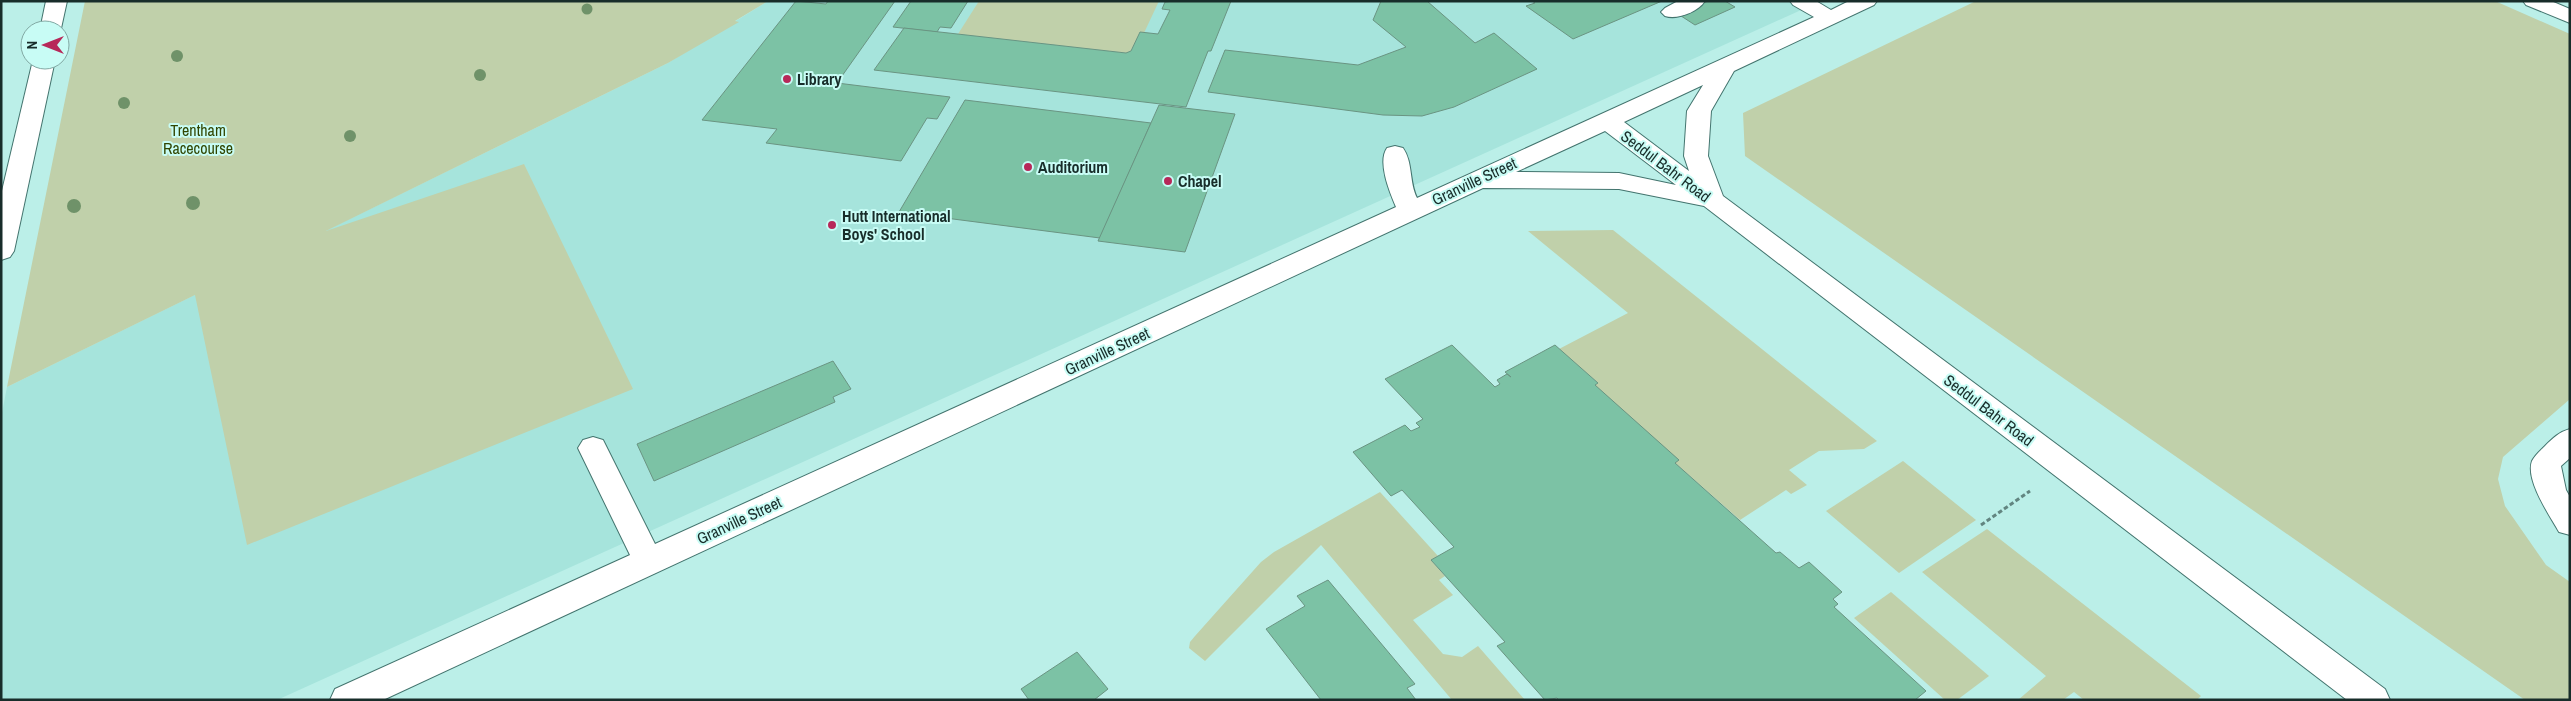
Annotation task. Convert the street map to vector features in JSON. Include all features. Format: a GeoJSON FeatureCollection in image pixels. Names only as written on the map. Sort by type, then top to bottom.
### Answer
{"type":"FeatureCollection","features":[{"type":"Feature","properties":{"kind":"street"},"geometry":{"type":"LineString","coordinates":[[53,20],[57,1]]}},
{"type":"Feature","properties":{"kind":"street"},"geometry":{"type":"LineString","coordinates":[[1672,12],[1695,1]]}},
{"type":"Feature","properties":{"kind":"street"},"geometry":{"type":"LineString","coordinates":[[1800,1],[1830,18]]}},
{"type":"Feature","properties":{"kind":"street","name":"Granville Street"},"geometry":{"type":"LineString","coordinates":[[346,700],[1867,1]]}},
{"type":"Feature","properties":{"kind":"street"},"geometry":{"type":"LineString","coordinates":[[2532,1],[2570,17]]}},
{"type":"Feature","properties":{"kind":"street"},"geometry":{"type":"LineString","coordinates":[[1712,200],[1696,156],[1699,111],[1726,66]]}},
{"type":"Feature","properties":{"kind":"street"},"geometry":{"type":"LineString","coordinates":[[1,251],[42,70]]}},
{"type":"Feature","properties":{"kind":"street","name":"Seddul Bahr Road"},"geometry":{"type":"LineString","coordinates":[[1606,120],[2372,700]]}},
{"type":"Feature","properties":{"kind":"street"},"geometry":{"type":"LineString","coordinates":[[1395,153],[1400,186],[1410,210]]}},
{"type":"Feature","properties":{"kind":"street"},"geometry":{"type":"LineString","coordinates":[[1474,182],[1551,179],[1619,181],[1712,200]]}},
{"type":"Feature","properties":{"kind":"street"},"geometry":{"type":"LineString","coordinates":[[2570,440],[2546,463],[2551,492],[2570,523]]}},
{"type":"Feature","properties":{"kind":"street"},"geometry":{"type":"LineString","coordinates":[[593,448],[648,561]]}},
{"type":"Feature","properties":{"kind":"path"},"geometry":{"type":"LineString","coordinates":[[1981,525],[2065,468]]}},
{"type":"Feature","properties":{"kind":"shaded area","name":"Hutt International Boys' School"},"geometry":{"type":"Polygon","coordinates":[[[768,1],[1821,1],[277,700],[1,700],[1,418],[7,387],[668,63],[768,1]]]}},
{"type":"Feature","properties":{"kind":"green space","name":"Trentham Racecourse"},"geometry":{"type":"Polygon","coordinates":[[[85,1],[768,1],[735,21],[739,22],[668,63],[326,231],[524,164],[633,389],[247,545],[195,295],[7,387],[85,1]]]}},
{"type":"Feature","properties":{"kind":"green space"},"geometry":{"type":"Polygon","coordinates":[[[979,1],[1159,1],[1144,33],[1140,32],[1131,51],[1126,53],[958,34],[979,1]]]}},
{"type":"Feature","properties":{"kind":"green space"},"geometry":{"type":"Polygon","coordinates":[[[1976,1],[2495,1],[2570,34],[2570,399],[2503,457],[2498,479],[2505,506],[2546,565],[2570,582],[2570,700],[2525,700],[1745,156],[1743,113],[1976,1]]]}},
{"type":"Feature","properties":{"kind":"green space"},"geometry":{"type":"Polygon","coordinates":[[[1613,230],[1877,441],[1864,449],[1819,451],[1789,470],[1807,485],[1791,494],[1786,490],[1740,520],[1675,463],[1595,385],[1598,383],[1559,349],[1628,313],[1528,231],[1613,230]]]}},
{"type":"Feature","properties":{"kind":"green space"},"geometry":{"type":"Polygon","coordinates":[[[1903,461],[1976,520],[1899,573],[1826,511],[1903,461]]]}},
{"type":"Feature","properties":{"kind":"green space"},"geometry":{"type":"Polygon","coordinates":[[[1380,492],[1438,556],[1431,560],[1445,576],[1439,580],[1453,595],[1413,620],[1443,654],[1462,657],[1478,646],[1525,700],[1452,700],[1321,545],[1205,661],[1189,648],[1190,642],[1195,636],[1261,562],[1274,552],[1380,492]]]}},
{"type":"Feature","properties":{"kind":"green space"},"geometry":{"type":"Polygon","coordinates":[[[1987,529],[2201,696],[2197,700],[2084,700],[2074,692],[2063,700],[2018,700],[2046,676],[1922,572],[1987,529]]]}},
{"type":"Feature","properties":{"kind":"green space"},"geometry":{"type":"Polygon","coordinates":[[[1891,592],[1989,676],[1957,700],[1945,700],[1854,618],[1891,592]]]}},
{"type":"Feature","properties":{"kind":"building","name":"Library"},"geometry":{"type":"Polygon","coordinates":[[[796,1],[826,4],[828,1],[895,1],[837,83],[950,97],[937,119],[927,118],[901,161],[766,143],[777,129],[702,120],[796,1]]]}},
{"type":"Feature","properties":{"kind":"building"},"geometry":{"type":"Polygon","coordinates":[[[911,1],[968,1],[951,28],[940,27],[937,32],[893,27],[911,1]]]}},
{"type":"Feature","properties":{"kind":"building"},"geometry":{"type":"Polygon","coordinates":[[[1231,1],[1211,51],[1208,51],[1186,107],[874,70],[904,28],[1126,53],[1131,51],[1140,32],[1158,34],[1170,10],[1162,9],[1165,2],[1231,1]]]}},
{"type":"Feature","properties":{"kind":"building"},"geometry":{"type":"Polygon","coordinates":[[[1381,1],[1427,1],[1475,43],[1494,33],[1537,69],[1454,107],[1422,116],[1383,115],[1208,92],[1225,50],[1358,65],[1406,47],[1373,20],[1381,1]]]}},
{"type":"Feature","properties":{"kind":"building"},"geometry":{"type":"Polygon","coordinates":[[[1532,1],[1662,1],[1573,39],[1526,6],[1535,3],[1532,1]]]}},
{"type":"Feature","properties":{"kind":"building"},"geometry":{"type":"Polygon","coordinates":[[[1708,1],[1725,1],[1735,7],[1695,25],[1678,14],[1708,1]]]}},
{"type":"Feature","properties":{"kind":"building","name":"Auditorium"},"geometry":{"type":"Polygon","coordinates":[[[965,100],[1151,123],[1100,238],[899,212],[965,100]]]}},
{"type":"Feature","properties":{"kind":"building","name":"Chapel"},"geometry":{"type":"Polygon","coordinates":[[[1159,105],[1235,114],[1185,252],[1098,241],[1159,105]]]}},
{"type":"Feature","properties":{"kind":"building"},"geometry":{"type":"Polygon","coordinates":[[[1452,345],[1495,387],[1500,384],[1497,380],[1507,374],[1511,377],[1505,372],[1555,345],[1598,383],[1595,385],[1679,460],[1675,463],[1776,553],[1780,552],[1799,568],[1809,562],[1842,592],[1833,599],[1838,604],[1834,607],[1926,691],[1915,700],[1559,700],[1557,698],[1545,700],[1497,646],[1505,642],[1431,560],[1454,547],[1402,490],[1391,496],[1353,452],[1405,425],[1411,431],[1420,427],[1416,423],[1423,419],[1385,379],[1452,345]]]}},
{"type":"Feature","properties":{"kind":"building"},"geometry":{"type":"Polygon","coordinates":[[[833,361],[851,389],[833,397],[835,402],[654,481],[637,444],[833,361]]]}},
{"type":"Feature","properties":{"kind":"building"},"geometry":{"type":"Polygon","coordinates":[[[1328,580],[1415,684],[1407,688],[1416,700],[1321,700],[1266,629],[1305,606],[1297,596],[1328,580]]]}},
{"type":"Feature","properties":{"kind":"building"},"geometry":{"type":"Polygon","coordinates":[[[1077,652],[1108,689],[1094,700],[1029,700],[1021,689],[1077,652]]]}},
{"type":"Feature","properties":{"kind":"place","name":"Library"},"geometry":{"type":"Point","coordinates":[787,79]}},
{"type":"Feature","properties":{"kind":"place","name":"Auditorium"},"geometry":{"type":"Point","coordinates":[1028,167]}},
{"type":"Feature","properties":{"kind":"place","name":"Chapel"},"geometry":{"type":"Point","coordinates":[1168,181]}},
{"type":"Feature","properties":{"kind":"place","name":"Hutt International Boys' School"},"geometry":{"type":"Point","coordinates":[832,225]}}]}
